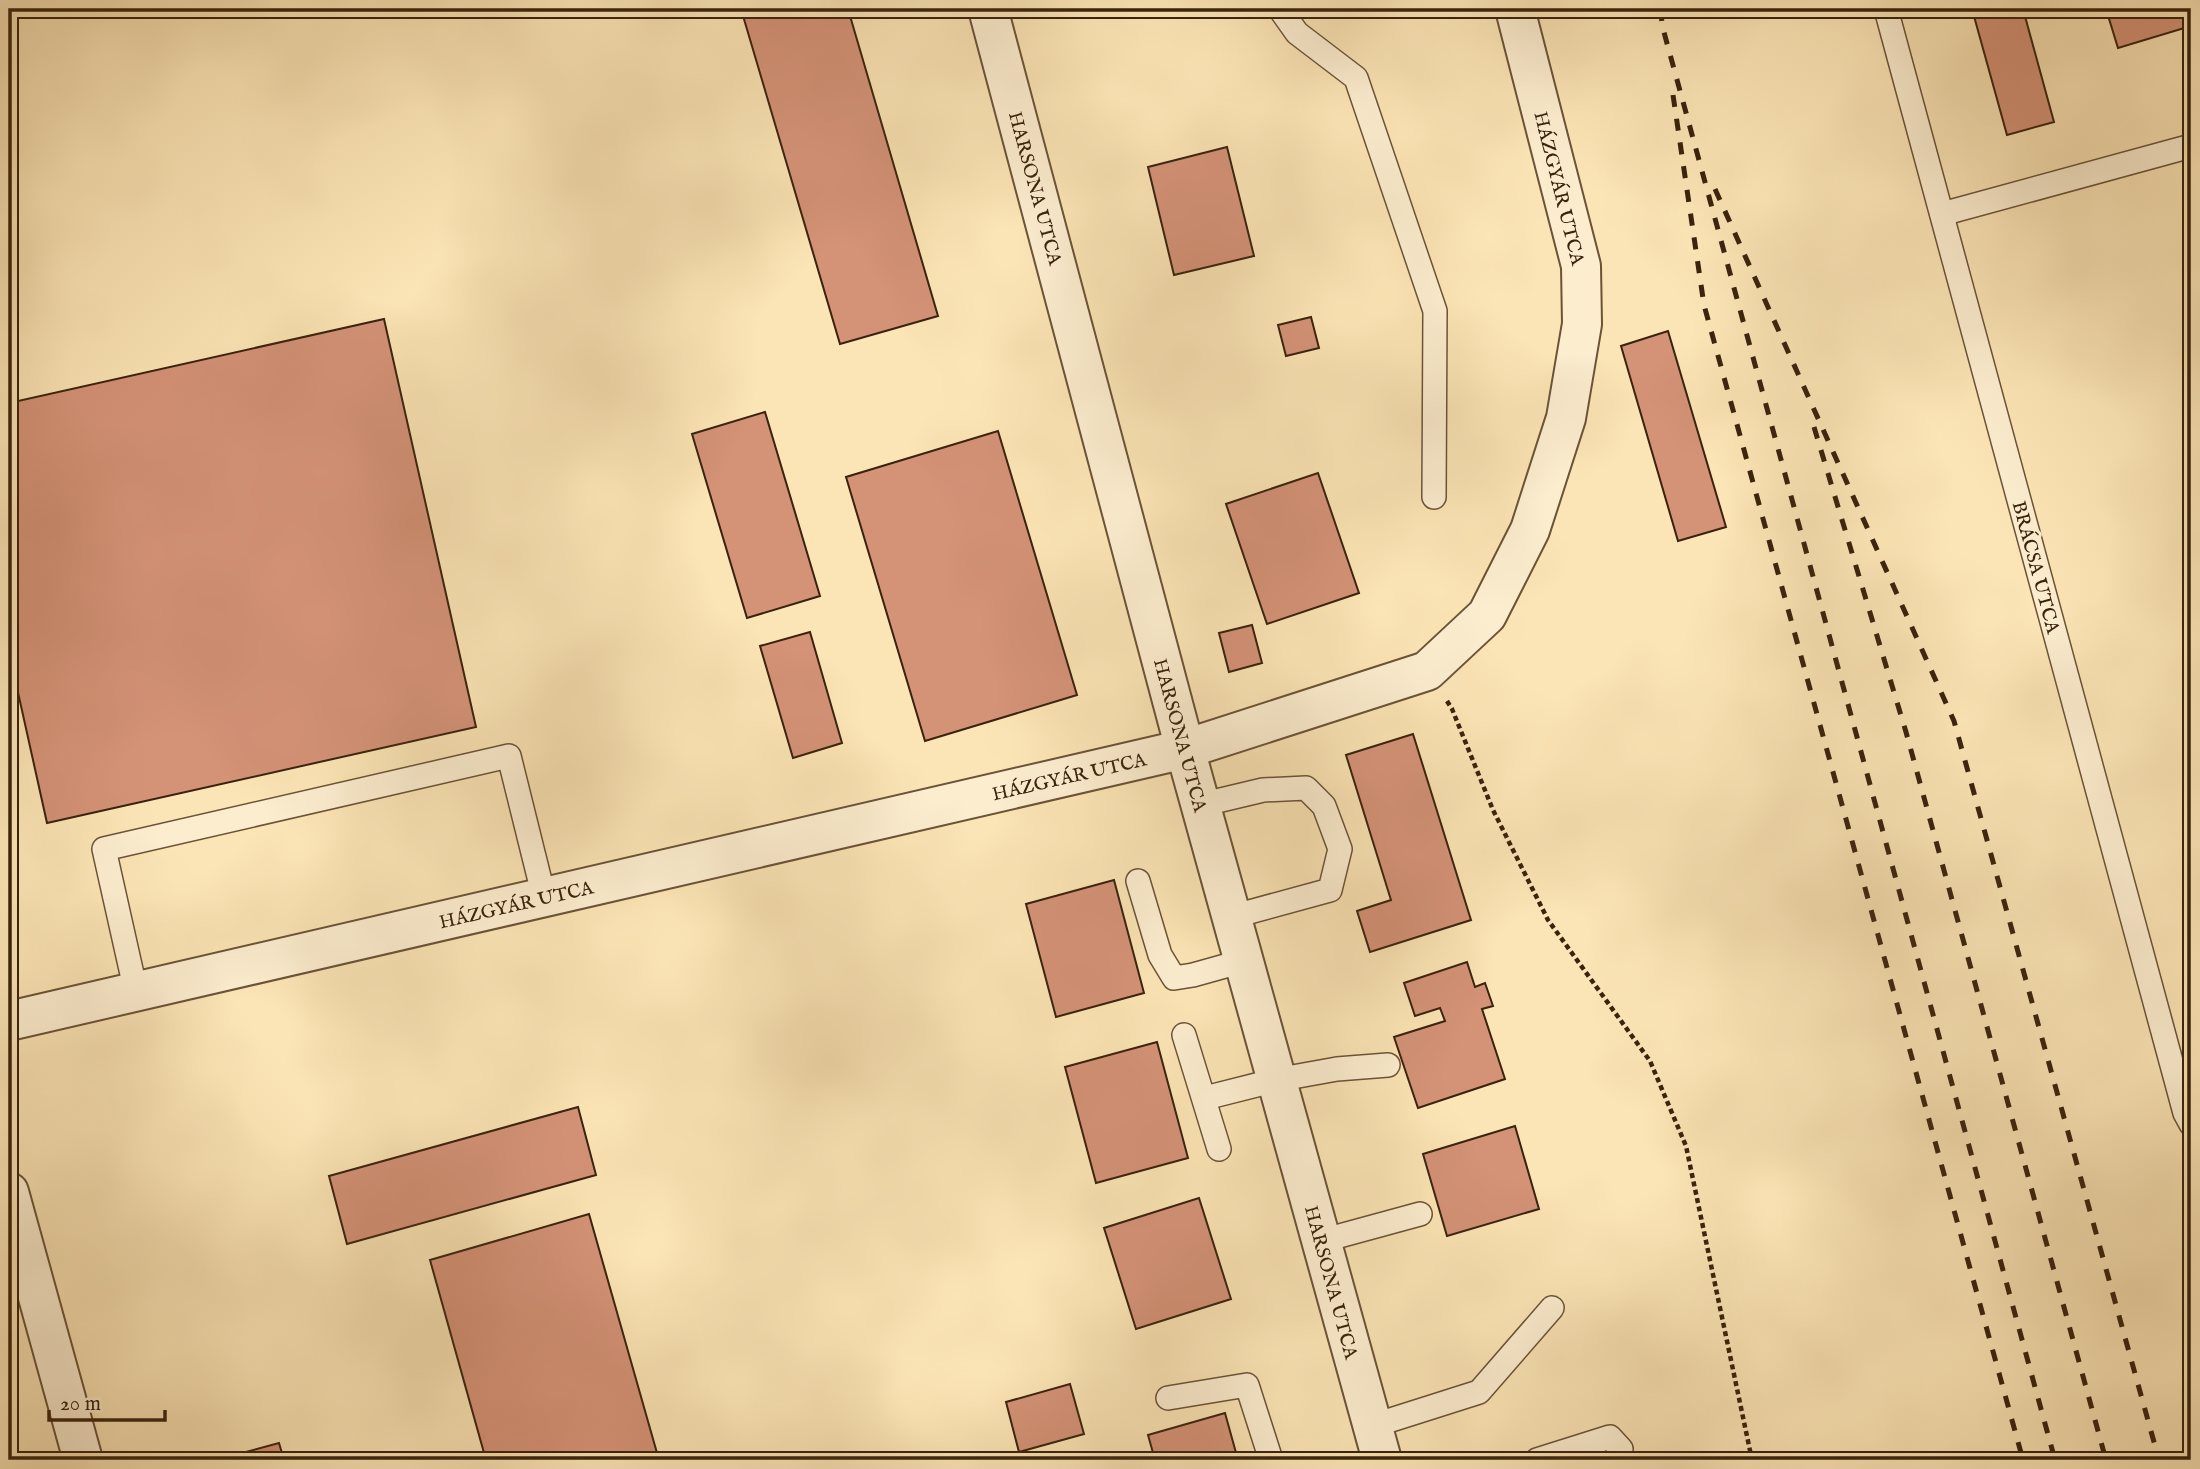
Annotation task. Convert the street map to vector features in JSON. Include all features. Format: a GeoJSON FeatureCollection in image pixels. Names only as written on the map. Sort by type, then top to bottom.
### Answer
{"type":"FeatureCollection","features":[{"type":"Feature","properties":{"kind":"street","name":"HARSONA UTCA"},"geometry":{"type":"LineString","coordinates":[[988,9],[1200,805],[1377,1443]]}},
{"type":"Feature","properties":{"kind":"street","name":"HÁZGYÁR UTCA"},"geometry":{"type":"LineString","coordinates":[[9,1021],[1185,749],[1427,671],[1487,615],[1530,530],[1566,418],[1582,324],[1581,266],[1515,9]]}},
{"type":"Feature","properties":{"kind":"street"},"geometry":{"type":"LineString","coordinates":[[9,1192],[83,1460]]}},
{"type":"Feature","properties":{"kind":"lane"},"geometry":{"type":"LineString","coordinates":[[1280,9],[1297,33],[1356,78],[1435,311],[1434,496]]}},
{"type":"Feature","properties":{"kind":"lane","name":"BRÁCSA UTCA"},"geometry":{"type":"LineString","coordinates":[[1886,9],[2185,1113],[2191,1124]]}},
{"type":"Feature","properties":{"kind":"lane"},"geometry":{"type":"LineString","coordinates":[[1942,214],[2191,146]]}},
{"type":"Feature","properties":{"kind":"lane"},"geometry":{"type":"LineString","coordinates":[[136,992],[104,849],[509,756],[544,897]]}},
{"type":"Feature","properties":{"kind":"lane"},"geometry":{"type":"LineString","coordinates":[[1200,805],[1262,790],[1306,788],[1324,806],[1340,849],[1330,890],[1231,917]]}},
{"type":"Feature","properties":{"kind":"lane"},"geometry":{"type":"LineString","coordinates":[[1138,881],[1160,955],[1174,978],[1243,961]]}},
{"type":"Feature","properties":{"kind":"lane"},"geometry":{"type":"LineString","coordinates":[[1184,1035],[1219,1149]]}},
{"type":"Feature","properties":{"kind":"lane"},"geometry":{"type":"LineString","coordinates":[[1205,1098],[1276,1080],[1337,1069],[1388,1065]]}},
{"type":"Feature","properties":{"kind":"lane"},"geometry":{"type":"LineString","coordinates":[[1321,1241],[1420,1214]]}},
{"type":"Feature","properties":{"kind":"lane"},"geometry":{"type":"LineString","coordinates":[[1377,1443],[1479,1392],[1552,1308]]}},
{"type":"Feature","properties":{"kind":"lane"},"geometry":{"type":"LineString","coordinates":[[1168,1398],[1247,1385],[1271,1460]]}},
{"type":"Feature","properties":{"kind":"lane"},"geometry":{"type":"LineString","coordinates":[[1537,1460],[1610,1437],[1621,1449]]}},
{"type":"Feature","properties":{"kind":"path"},"geometry":{"type":"LineString","coordinates":[[1427,671],[1452,709],[1493,810],[1548,920],[1650,1061],[1686,1146],[1752,1460]]}},
{"type":"Feature","properties":{"kind":"building"},"geometry":{"type":"Polygon","coordinates":[[[741,9],[848,9],[938,316],[840,344],[741,9]]]}},
{"type":"Feature","properties":{"kind":"building"},"geometry":{"type":"Polygon","coordinates":[[[1972,9],[2023,9],[2054,122],[2007,135],[1972,9]]]}},
{"type":"Feature","properties":{"kind":"building"},"geometry":{"type":"Polygon","coordinates":[[[2106,9],[2191,9],[2191,26],[2118,48],[2106,9]]]}},
{"type":"Feature","properties":{"kind":"building"},"geometry":{"type":"Polygon","coordinates":[[[1227,147],[1254,256],[1174,275],[1148,167],[1227,147]]]}},
{"type":"Feature","properties":{"kind":"building"},"geometry":{"type":"Polygon","coordinates":[[[1311,317],[1319,348],[1286,356],[1278,325],[1311,317]]]}},
{"type":"Feature","properties":{"kind":"building"},"geometry":{"type":"Polygon","coordinates":[[[384,319],[476,727],[47,823],[9,652],[9,403],[384,319]]]}},
{"type":"Feature","properties":{"kind":"building"},"geometry":{"type":"Polygon","coordinates":[[[1668,331],[1726,527],[1678,541],[1621,346],[1668,331]]]}},
{"type":"Feature","properties":{"kind":"building"},"geometry":{"type":"Polygon","coordinates":[[[765,412],[820,596],[747,618],[692,434],[765,412]]]}},
{"type":"Feature","properties":{"kind":"building"},"geometry":{"type":"Polygon","coordinates":[[[998,431],[1077,695],[925,741],[846,477],[998,431]]]}},
{"type":"Feature","properties":{"kind":"building"},"geometry":{"type":"Polygon","coordinates":[[[1318,473],[1359,593],[1267,624],[1226,504],[1318,473]]]}},
{"type":"Feature","properties":{"kind":"building"},"geometry":{"type":"Polygon","coordinates":[[[1252,625],[1262,663],[1229,672],[1219,633],[1252,625]]]}},
{"type":"Feature","properties":{"kind":"building"},"geometry":{"type":"Polygon","coordinates":[[[810,632],[842,743],[793,758],[760,646],[810,632]]]}},
{"type":"Feature","properties":{"kind":"building"},"geometry":{"type":"Polygon","coordinates":[[[1413,734],[1471,920],[1370,952],[1357,911],[1391,900],[1346,755],[1413,734]]]}},
{"type":"Feature","properties":{"kind":"building"},"geometry":{"type":"Polygon","coordinates":[[[1114,880],[1144,993],[1056,1017],[1026,904],[1114,880]]]}},
{"type":"Feature","properties":{"kind":"building"},"geometry":{"type":"Polygon","coordinates":[[[1467,962],[1475,987],[1485,983],[1493,1006],[1482,1009],[1505,1079],[1418,1108],[1394,1037],[1445,1021],[1440,1008],[1415,1016],[1404,983],[1467,962]]]}},
{"type":"Feature","properties":{"kind":"building"},"geometry":{"type":"Polygon","coordinates":[[[1157,1042],[1188,1158],[1096,1183],[1065,1067],[1157,1042]]]}},
{"type":"Feature","properties":{"kind":"building"},"geometry":{"type":"Polygon","coordinates":[[[578,1107],[596,1175],[347,1244],[329,1176],[578,1107]]]}},
{"type":"Feature","properties":{"kind":"building"},"geometry":{"type":"Polygon","coordinates":[[[1515,1126],[1539,1209],[1447,1236],[1423,1154],[1515,1126]]]}},
{"type":"Feature","properties":{"kind":"building"},"geometry":{"type":"Polygon","coordinates":[[[1199,1198],[1231,1299],[1136,1329],[1104,1228],[1199,1198]]]}},
{"type":"Feature","properties":{"kind":"building"},"geometry":{"type":"Polygon","coordinates":[[[589,1214],[659,1460],[486,1460],[430,1260],[589,1214]]]}},
{"type":"Feature","properties":{"kind":"building"},"geometry":{"type":"Polygon","coordinates":[[[1070,1384],[1084,1434],[1019,1452],[1006,1402],[1070,1384]]]}},
{"type":"Feature","properties":{"kind":"building"},"geometry":{"type":"Polygon","coordinates":[[[1225,1413],[1238,1460],[1155,1460],[1148,1435],[1225,1413]]]}},
{"type":"Feature","properties":{"kind":"building"},"geometry":{"type":"Polygon","coordinates":[[[279,1443],[284,1460],[216,1460],[279,1443]]]}},
{"type":"Feature","properties":{"kind":"railway"},"geometry":{"type":"LineString","coordinates":[[1661,9],[1662,25],[2055,1460]]}},
{"type":"Feature","properties":{"kind":"railway"},"geometry":{"type":"LineString","coordinates":[[1673,95],[1704,305],[2023,1460]]}},
{"type":"Feature","properties":{"kind":"railway"},"geometry":{"type":"LineString","coordinates":[[1715,189],[1954,721],[2159,1460]]}},
{"type":"Feature","properties":{"kind":"railway"},"geometry":{"type":"LineString","coordinates":[[1814,427],[1906,732],[2106,1460]]}}]}
